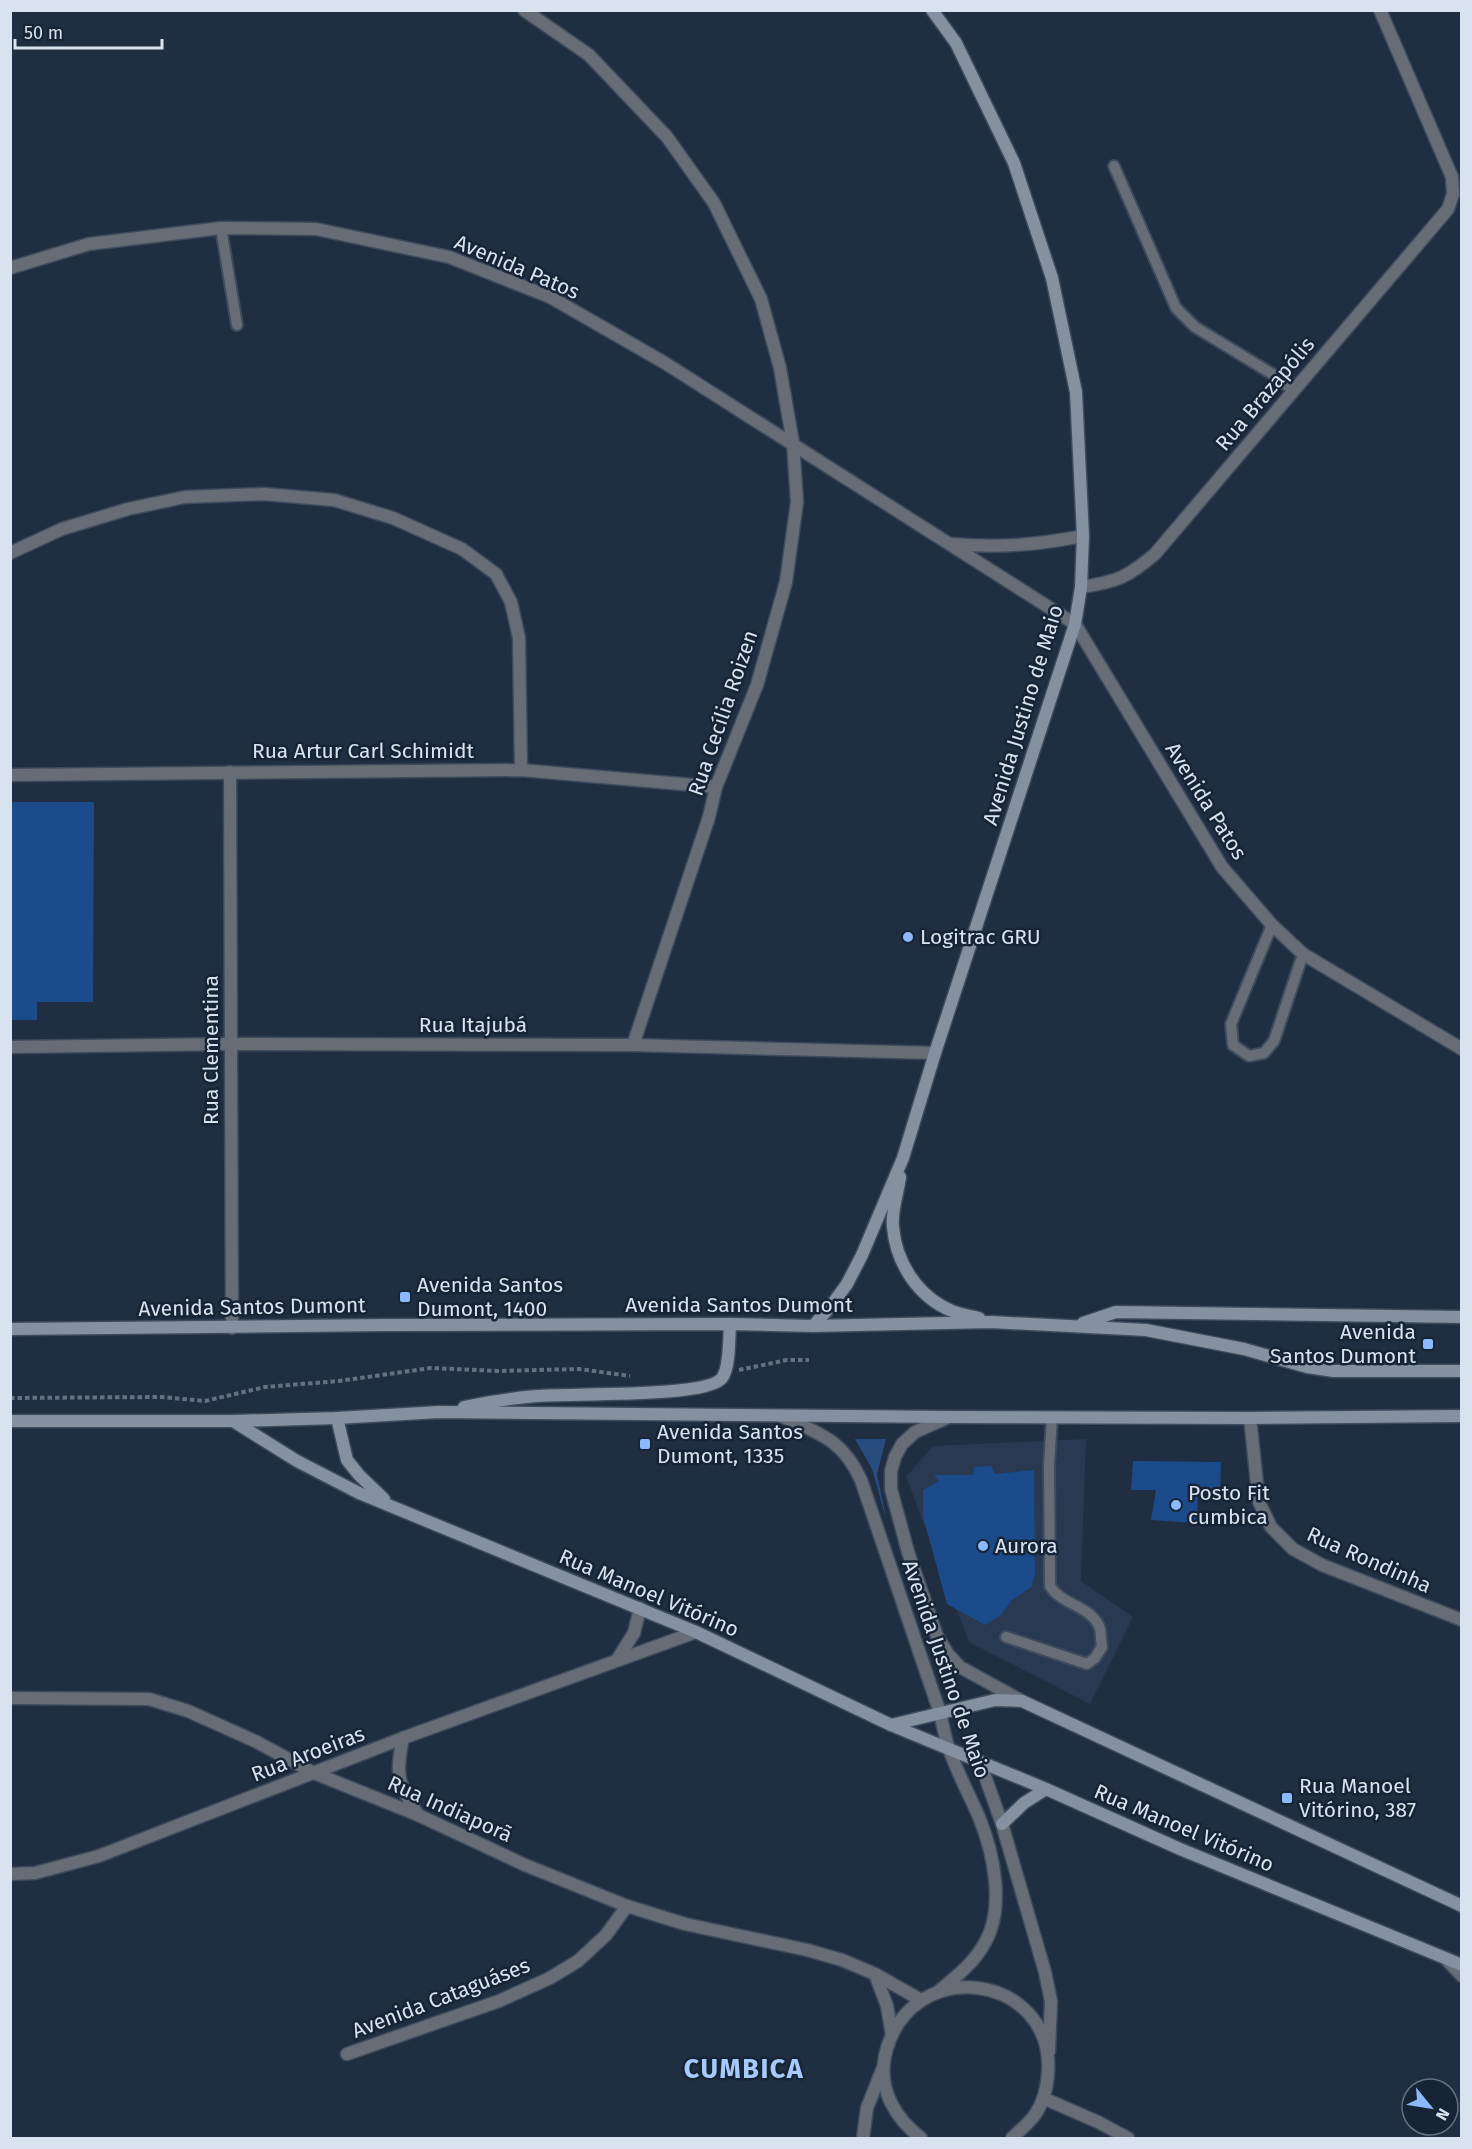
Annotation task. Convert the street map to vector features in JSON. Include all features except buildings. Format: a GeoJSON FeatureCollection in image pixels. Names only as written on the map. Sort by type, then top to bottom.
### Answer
{"type":"FeatureCollection","features":[{"type":"Feature","properties":{"kind":"main road","name":"Avenida Justino de Maio"},"geometry":{"type":"LineString","coordinates":[[813,1326],[847,1284],[862,1255],[903,1158],[1075,624],[1081,587],[1083,536],[1076,392],[1052,278],[1014,163],[956,43],[932,10]]}},
{"type":"Feature","properties":{"kind":"main road","name":"Avenida Justino de Maio"},"geometry":{"type":"LineString","coordinates":[[903,1158],[892,1225],[896,1248],[905,1269],[922,1292],[932,1300],[952,1311],[991,1322]]}},
{"type":"Feature","properties":{"kind":"main road"},"geometry":{"type":"LineString","coordinates":[[1076,1325],[1116,1312],[1461,1317]]}},
{"type":"Feature","properties":{"kind":"main road","name":"Avenida Santos Dumont"},"geometry":{"type":"LineString","coordinates":[[10,1329],[398,1325],[813,1326],[991,1322],[1146,1330],[1191,1337],[1307,1367],[1334,1371],[1461,1371]]}},
{"type":"Feature","properties":{"kind":"main road"},"geometry":{"type":"LineString","coordinates":[[440,1412],[538,1395],[699,1389],[711,1386],[722,1378],[727,1364],[730,1324]]}},
{"type":"Feature","properties":{"kind":"main road"},"geometry":{"type":"LineString","coordinates":[[10,1421],[233,1421],[440,1412],[1052,1418],[1461,1416]]}},
{"type":"Feature","properties":{"kind":"main road","name":"Rua Manoel Vitórino"},"geometry":{"type":"LineString","coordinates":[[337,1418],[347,1460],[359,1475],[389,1503]]}},
{"type":"Feature","properties":{"kind":"main road","name":"Rua Manoel Vitórino"},"geometry":{"type":"LineString","coordinates":[[233,1421],[331,1480],[696,1632],[891,1725],[1046,1789],[1180,1849],[1461,1965]]}},
{"type":"Feature","properties":{"kind":"main road","name":"Rua Manoel Vitórino"},"geometry":{"type":"LineString","coordinates":[[891,1725],[995,1700],[1022,1701],[1461,1906]]}},
{"type":"Feature","properties":{"kind":"main road"},"geometry":{"type":"LineString","coordinates":[[1002,1824],[1024,1803],[1046,1789]]}},
{"type":"Feature","properties":{"kind":"street","name":"Rua Cecília Roizen"},"geometry":{"type":"LineString","coordinates":[[524,10],[589,56],[667,137],[714,203],[761,299],[780,368],[792,443],[797,502],[786,582],[757,685],[716,787],[633,1045]]}},
{"type":"Feature","properties":{"kind":"street"},"geometry":{"type":"LineString","coordinates":[[1380,10],[1452,177],[1457,195]]}},
{"type":"Feature","properties":{"kind":"street","name":"Rua Brazapólis"},"geometry":{"type":"LineString","coordinates":[[1081,587],[1106,584],[1132,573],[1155,554],[1448,209],[1457,195]]}},
{"type":"Feature","properties":{"kind":"street","name":"Avenida Patos"},"geometry":{"type":"LineString","coordinates":[[10,268],[88,244],[221,228],[316,230],[449,257],[550,297],[665,363],[1075,624],[1222,867],[1272,925],[1303,954],[1461,1049]]}},
{"type":"Feature","properties":{"kind":"street"},"geometry":{"type":"LineString","coordinates":[[10,553],[62,529],[128,509],[185,497],[264,494],[334,500],[393,518],[462,549],[496,574],[511,602],[519,638],[521,770]]}},
{"type":"Feature","properties":{"kind":"street","name":"Avenida Patos"},"geometry":{"type":"LineString","coordinates":[[950,544],[987,547],[1022,546],[1083,536]]}},
{"type":"Feature","properties":{"kind":"street","name":"Rua Artur Carl Schimidt"},"geometry":{"type":"LineString","coordinates":[[10,775],[521,770],[716,787]]}},
{"type":"Feature","properties":{"kind":"street","name":"Rua Clementina"},"geometry":{"type":"LineString","coordinates":[[230,772],[232,1328]]}},
{"type":"Feature","properties":{"kind":"street","name":"Rua Itajubá"},"geometry":{"type":"LineString","coordinates":[[10,1047],[230,1044],[633,1045],[935,1053]]}},
{"type":"Feature","properties":{"kind":"street","name":"Avenida Justino de Maio"},"geometry":{"type":"LineString","coordinates":[[781,1416],[821,1435],[840,1448],[853,1461],[940,1713],[949,1749],[980,1820],[992,1862],[996,1898],[993,1921],[984,1945],[967,1968],[938,1992]]}},
{"type":"Feature","properties":{"kind":"street","name":"Rua Manoel Vitórino"},"geometry":{"type":"LineString","coordinates":[[949,1417],[915,1432],[902,1444],[895,1456],[891,1471],[891,1490],[937,1636],[948,1654],[960,1667],[1022,1701]]}},
{"type":"Feature","properties":{"kind":"street","name":"Rua Rondinha"},"geometry":{"type":"LineString","coordinates":[[1250,1418],[1259,1502],[1271,1527],[1293,1549],[1322,1565],[1461,1620]]}},
{"type":"Feature","properties":{"kind":"street"},"geometry":{"type":"LineString","coordinates":[[617,1660],[634,1633],[640,1608]]}},
{"type":"Feature","properties":{"kind":"street","name":"Rua Aroeiras"},"geometry":{"type":"LineString","coordinates":[[10,1874],[35,1873],[99,1856],[403,1738],[696,1632]]}},
{"type":"Feature","properties":{"kind":"street","name":"Rua Indiaporã"},"geometry":{"type":"LineString","coordinates":[[10,1698],[150,1699],[188,1711],[256,1742],[314,1773],[418,1815],[525,1865],[627,1906],[685,1924],[807,1950],[842,1960],[875,1974],[921,2000]]}},
{"type":"Feature","properties":{"kind":"street"},"geometry":{"type":"LineString","coordinates":[[403,1738],[398,1774],[401,1787],[418,1815]]}},
{"type":"Feature","properties":{"kind":"street","name":"Avenida Justino de Maio"},"geometry":{"type":"LineString","coordinates":[[980,1762],[1002,1824],[1045,1972],[1051,2001],[1047,2089],[1043,2098]]}},
{"type":"Feature","properties":{"kind":"street","name":"Avenida Cataguáses"},"geometry":{"type":"LineString","coordinates":[[347,2054],[499,2001],[550,1978],[578,1960],[606,1935],[627,1906]]}},
{"type":"Feature","properties":{"kind":"street"},"geometry":{"type":"LineString","coordinates":[[1445,1958],[1461,1976]]}},
{"type":"Feature","properties":{"kind":"street"},"geometry":{"type":"LineString","coordinates":[[875,1974],[886,2006],[892,2035]]}},
{"type":"Feature","properties":{"kind":"street"},"geometry":{"type":"LineString","coordinates":[[863,2139],[867,2108],[892,2035],[900,2019],[921,2000],[938,1992],[969,1986],[995,1991],[1016,2003],[1034,2022],[1044,2040],[1049,2061]]}},
{"type":"Feature","properties":{"kind":"street"},"geometry":{"type":"LineString","coordinates":[[883,2066],[885,2086],[891,2105],[905,2126],[921,2139]]}},
{"type":"Feature","properties":{"kind":"street"},"geometry":{"type":"LineString","coordinates":[[1012,2139],[1035,2116],[1043,2098],[1098,2122],[1128,2139]]}},
{"type":"Feature","properties":{"kind":"lane"},"geometry":{"type":"LineString","coordinates":[[1114,166],[1176,308],[1196,327],[1274,375],[1294,391]]}},
{"type":"Feature","properties":{"kind":"lane"},"geometry":{"type":"LineString","coordinates":[[221,228],[237,325]]}},
{"type":"Feature","properties":{"kind":"lane"},"geometry":{"type":"LineString","coordinates":[[1272,925],[1232,1024],[1233,1045],[1249,1056],[1264,1053],[1274,1041],[1303,954]]}},
{"type":"Feature","properties":{"kind":"lane"},"geometry":{"type":"LineString","coordinates":[[1006,1637],[1086,1664],[1095,1658],[1102,1647],[1099,1627],[1086,1611],[1054,1593],[1049,1579],[1049,1464],[1052,1418]]}},
{"type":"Feature","properties":{"kind":"path"},"geometry":{"type":"LineString","coordinates":[[724,1371],[741,1370],[787,1360],[809,1360]]}},
{"type":"Feature","properties":{"kind":"path"},"geometry":{"type":"LineString","coordinates":[[10,1398],[161,1397],[205,1401],[265,1387],[339,1381],[431,1368],[508,1371],[579,1369],[640,1377]]}},
{"type":"Feature","properties":{"kind":"shaded area"},"geometry":{"type":"Polygon","coordinates":[[[855,1439],[886,1439],[877,1474],[887,1522],[872,1469],[855,1439]]]}},
{"type":"Feature","properties":{"kind":"shaded area"},"geometry":{"type":"Polygon","coordinates":[[[1086,1439],[1081,1581],[1133,1617],[1090,1704],[969,1642],[906,1477],[933,1446],[1086,1439]]]}},
{"type":"Feature","properties":{"kind":"place","name":"Logitrac GRU"},"geometry":{"type":"Point","coordinates":[908,937]}},
{"type":"Feature","properties":{"kind":"place","name":"Avenida Santos Dumont, 1400"},"geometry":{"type":"Point","coordinates":[405,1297]}},
{"type":"Feature","properties":{"kind":"place","name":"Avenida Santos Dumont"},"geometry":{"type":"Point","coordinates":[1428,1344]}},
{"type":"Feature","properties":{"kind":"place","name":"Avenida Santos Dumont, 1335"},"geometry":{"type":"Point","coordinates":[645,1444]}},
{"type":"Feature","properties":{"kind":"place","name":"Posto Fit cumbica"},"geometry":{"type":"Point","coordinates":[1176,1505]}},
{"type":"Feature","properties":{"kind":"place","name":"Aurora"},"geometry":{"type":"Point","coordinates":[983,1546]}},
{"type":"Feature","properties":{"kind":"place","name":"Rua Manoel Vitórino, 387"},"geometry":{"type":"Point","coordinates":[1287,1798]}},
{"type":"Feature","properties":{"kind":"district","name":"CUMBICA"},"geometry":{"type":"Point","coordinates":[744,2069]}}]}
